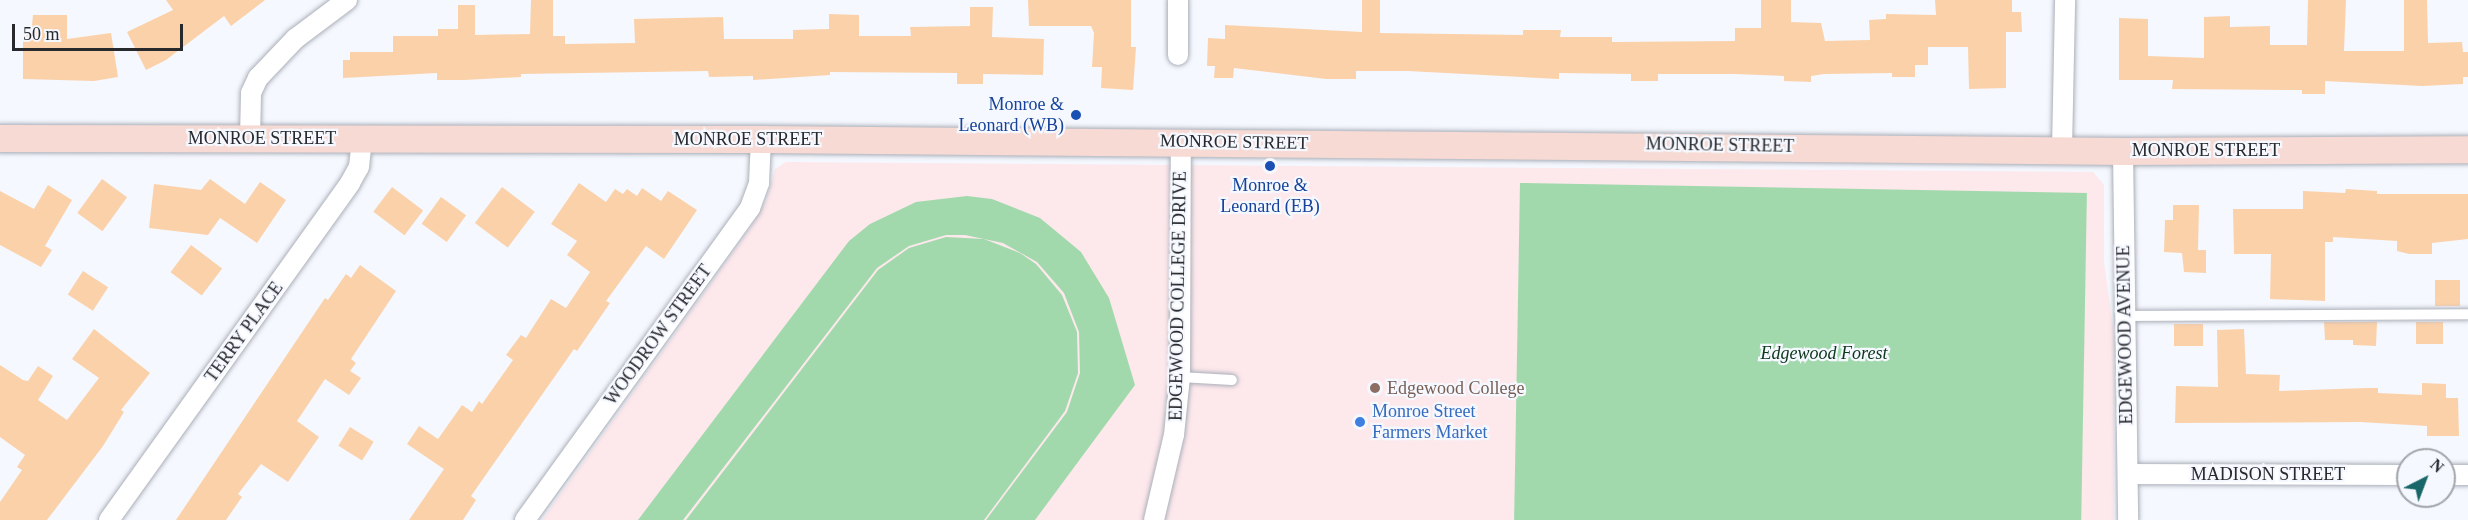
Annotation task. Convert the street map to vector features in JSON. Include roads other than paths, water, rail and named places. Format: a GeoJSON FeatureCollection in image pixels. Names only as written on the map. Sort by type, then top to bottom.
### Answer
{"type":"FeatureCollection","features":[{"type":"Feature","properties":{"kind":"main road","name":"MONROE STREET"},"geometry":{"type":"LineString","coordinates":[[0,138],[362,137],[1181,141],[2123,151],[2468,149]]}},
{"type":"Feature","properties":{"kind":"street"},"geometry":{"type":"LineString","coordinates":[[250,138],[251,93],[269,63],[347,0]]}},
{"type":"Feature","properties":{"kind":"street"},"geometry":{"type":"LineString","coordinates":[[1178,0],[1178,55]]}},
{"type":"Feature","properties":{"kind":"street"},"geometry":{"type":"LineString","coordinates":[[2062,149],[2065,0]]}},
{"type":"Feature","properties":{"kind":"street","name":"TERRY PLACE"},"geometry":{"type":"LineString","coordinates":[[109,520],[350,183],[359,167],[362,137]]}},
{"type":"Feature","properties":{"kind":"street","name":"WOODROW STREET"},"geometry":{"type":"LineString","coordinates":[[525,520],[750,208],[759,183],[761,139]]}},
{"type":"Feature","properties":{"kind":"street","name":"EDGEWOOD COLLEGE DRIVE"},"geometry":{"type":"LineString","coordinates":[[1154,520],[1174,435],[1180,377],[1181,141]]}},
{"type":"Feature","properties":{"kind":"street","name":"EDGEWOOD AVENUE"},"geometry":{"type":"LineString","coordinates":[[2123,151],[2128,520]]}},
{"type":"Feature","properties":{"kind":"street","name":"MADISON STREET"},"geometry":{"type":"LineString","coordinates":[[2128,474],[2396,475]]}},
{"type":"Feature","properties":{"kind":"lane"},"geometry":{"type":"LineString","coordinates":[[2125,316],[2468,314]]}},
{"type":"Feature","properties":{"kind":"lane"},"geometry":{"type":"LineString","coordinates":[[1180,377],[1232,380]]}},
{"type":"Feature","properties":{"kind":"place","name":"Monroe & Leonard (WB)"},"geometry":{"type":"Point","coordinates":[1076,115]}},
{"type":"Feature","properties":{"kind":"place","name":"Monroe & Leonard (EB)"},"geometry":{"type":"Point","coordinates":[1270,166]}},
{"type":"Feature","properties":{"kind":"place","name":"Edgewood College"},"geometry":{"type":"Point","coordinates":[1375,388]}},
{"type":"Feature","properties":{"kind":"place","name":"Monroe Street Farmers Market"},"geometry":{"type":"Point","coordinates":[1360,422]}},
{"type":"Feature","properties":{"kind":"park label","name":"Edgewood Forest"},"geometry":{"type":"Point","coordinates":[1824,353]}}]}
